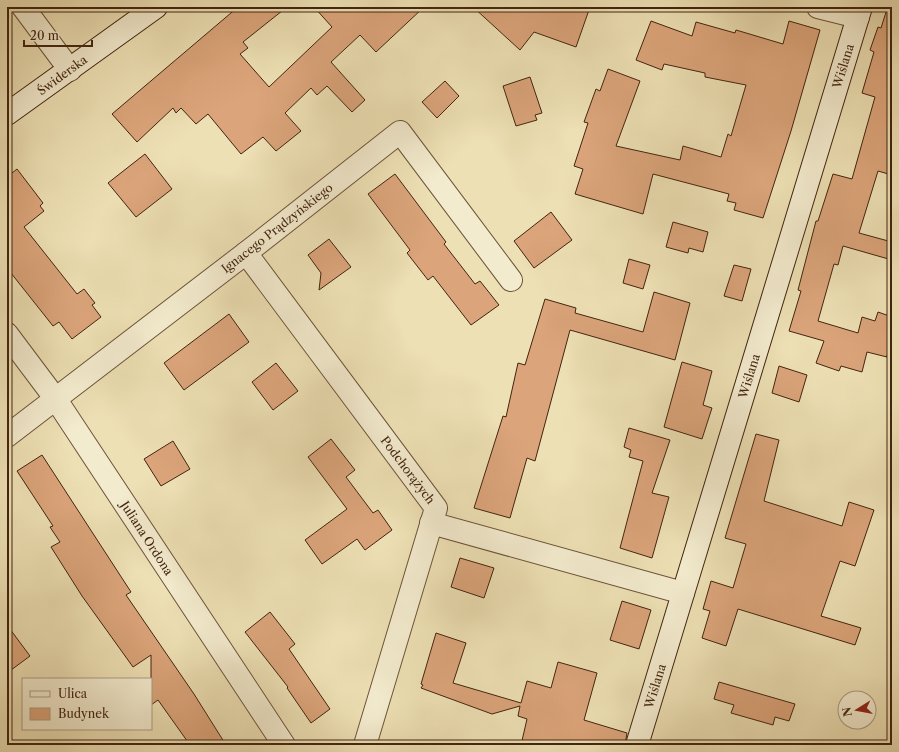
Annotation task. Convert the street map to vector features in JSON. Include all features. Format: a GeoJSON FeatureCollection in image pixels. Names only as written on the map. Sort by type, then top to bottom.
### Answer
{"type":"FeatureCollection","features":[{"type":"Feature","properties":{"kind":"street"},"geometry":{"type":"LineString","coordinates":[[23,7],[70,70]]}},
{"type":"Feature","properties":{"kind":"street","name":"Świderska"},"geometry":{"type":"LineString","coordinates":[[7,114],[156,7]]}},
{"type":"Feature","properties":{"kind":"street"},"geometry":{"type":"LineString","coordinates":[[818,7],[859,12]]}},
{"type":"Feature","properties":{"kind":"street","name":"Wiślana"},"geometry":{"type":"LineString","coordinates":[[637,745],[859,12]]}},
{"type":"Feature","properties":{"kind":"street","name":"Ignacego Prądzyńskiego"},"geometry":{"type":"LineString","coordinates":[[7,436],[246,253],[400,132],[511,280]]}},
{"type":"Feature","properties":{"kind":"street","name":"Podchorążych"},"geometry":{"type":"LineString","coordinates":[[246,253],[436,508],[365,745]]}},
{"type":"Feature","properties":{"kind":"street","name":"Juliana Ordona"},"geometry":{"type":"LineString","coordinates":[[7,334],[55,398],[284,745]]}},
{"type":"Feature","properties":{"kind":"street"},"geometry":{"type":"LineString","coordinates":[[432,523],[683,593]]}},
{"type":"Feature","properties":{"kind":"building"},"geometry":{"type":"Polygon","coordinates":[[[238,7],[287,7],[243,42],[248,48],[240,54],[269,87],[332,27],[314,7],[424,7],[376,52],[360,35],[331,62],[365,100],[352,112],[327,86],[317,95],[311,88],[285,113],[301,131],[276,151],[263,137],[241,154],[208,114],[196,124],[181,108],[176,113],[173,108],[137,142],[112,114],[238,7]]]}},
{"type":"Feature","properties":{"kind":"building"},"geometry":{"type":"Polygon","coordinates":[[[473,7],[590,7],[576,47],[534,32],[520,50],[473,7]]]}},
{"type":"Feature","properties":{"kind":"building"},"geometry":{"type":"Polygon","coordinates":[[[887,9],[892,10],[892,175],[878,171],[859,233],[892,242],[892,260],[843,246],[838,265],[834,264],[818,321],[858,333],[862,317],[875,321],[878,312],[892,317],[892,356],[887,355],[887,357],[867,352],[862,372],[841,366],[839,371],[816,363],[824,341],[789,331],[801,291],[798,290],[816,221],[818,221],[833,174],[852,179],[875,97],[862,93],[874,52],[870,50],[878,27],[881,28],[887,9]]]}},
{"type":"Feature","properties":{"kind":"building"},"geometry":{"type":"Polygon","coordinates":[[[651,21],[692,36],[696,22],[735,33],[736,30],[783,44],[789,21],[820,30],[791,131],[763,218],[734,210],[736,203],[727,201],[729,194],[653,174],[643,214],[575,194],[583,169],[574,166],[588,123],[584,122],[596,89],[600,91],[608,69],[640,81],[616,146],[680,160],[683,146],[721,157],[728,134],[731,136],[746,85],[705,77],[705,73],[664,64],[662,70],[636,60],[651,21]]]}},
{"type":"Feature","properties":{"kind":"building"},"geometry":{"type":"Polygon","coordinates":[[[530,77],[542,113],[535,115],[537,120],[516,126],[503,86],[530,77]]]}},
{"type":"Feature","properties":{"kind":"building"},"geometry":{"type":"Polygon","coordinates":[[[445,81],[459,96],[437,118],[422,102],[445,81]]]}},
{"type":"Feature","properties":{"kind":"building"},"geometry":{"type":"Polygon","coordinates":[[[145,154],[172,189],[136,217],[108,183],[145,154]]]}},
{"type":"Feature","properties":{"kind":"building"},"geometry":{"type":"Polygon","coordinates":[[[17,169],[43,203],[40,206],[44,211],[24,227],[77,294],[84,289],[95,303],[92,305],[101,317],[72,339],[59,322],[53,326],[7,268],[7,177],[17,169]]]}},
{"type":"Feature","properties":{"kind":"building"},"geometry":{"type":"Polygon","coordinates":[[[395,174],[446,242],[444,244],[475,284],[480,281],[499,305],[471,325],[433,276],[428,280],[407,253],[410,250],[368,194],[395,174]]]}},
{"type":"Feature","properties":{"kind":"building"},"geometry":{"type":"Polygon","coordinates":[[[551,212],[572,240],[534,268],[514,241],[551,212]]]}},
{"type":"Feature","properties":{"kind":"building"},"geometry":{"type":"Polygon","coordinates":[[[673,222],[708,232],[703,252],[689,248],[688,253],[666,247],[673,222]]]}},
{"type":"Feature","properties":{"kind":"building"},"geometry":{"type":"Polygon","coordinates":[[[329,239],[351,267],[319,290],[321,273],[308,255],[329,239]]]}},
{"type":"Feature","properties":{"kind":"building"},"geometry":{"type":"Polygon","coordinates":[[[629,259],[650,265],[643,289],[623,283],[629,259]]]}},
{"type":"Feature","properties":{"kind":"building"},"geometry":{"type":"Polygon","coordinates":[[[734,265],[751,269],[742,301],[724,296],[734,265]]]}},
{"type":"Feature","properties":{"kind":"building"},"geometry":{"type":"Polygon","coordinates":[[[654,292],[690,303],[675,360],[570,330],[535,461],[527,458],[510,518],[474,508],[503,416],[506,417],[518,363],[525,365],[545,299],[576,308],[575,313],[643,332],[654,292]]]}},
{"type":"Feature","properties":{"kind":"building"},"geometry":{"type":"Polygon","coordinates":[[[229,314],[249,342],[184,390],[164,363],[229,314]]]}},
{"type":"Feature","properties":{"kind":"building"},"geometry":{"type":"Polygon","coordinates":[[[682,362],[712,371],[703,405],[712,408],[702,439],[664,427],[682,362]]]}},
{"type":"Feature","properties":{"kind":"building"},"geometry":{"type":"Polygon","coordinates":[[[276,363],[298,391],[273,410],[252,382],[276,363]]]}},
{"type":"Feature","properties":{"kind":"building"},"geometry":{"type":"Polygon","coordinates":[[[779,366],[807,375],[799,402],[772,393],[779,366]]]}},
{"type":"Feature","properties":{"kind":"building"},"geometry":{"type":"Polygon","coordinates":[[[629,428],[670,440],[652,493],[669,497],[652,558],[620,548],[643,461],[629,457],[631,450],[624,447],[629,428]]]}},
{"type":"Feature","properties":{"kind":"building"},"geometry":{"type":"Polygon","coordinates":[[[756,434],[779,440],[764,501],[842,526],[849,502],[874,510],[855,566],[840,561],[821,616],[861,628],[855,645],[738,609],[726,646],[702,638],[710,611],[703,609],[711,581],[733,588],[746,544],[725,538],[756,434]]]}},
{"type":"Feature","properties":{"kind":"building"},"geometry":{"type":"Polygon","coordinates":[[[331,439],[355,470],[346,477],[373,513],[378,510],[392,530],[365,550],[357,539],[322,564],[305,540],[347,509],[308,457],[331,439]]]}},
{"type":"Feature","properties":{"kind":"building"},"geometry":{"type":"Polygon","coordinates":[[[173,441],[190,469],[161,486],[144,459],[173,441]]]}},
{"type":"Feature","properties":{"kind":"building"},"geometry":{"type":"Polygon","coordinates":[[[42,455],[131,592],[126,595],[194,694],[226,745],[190,745],[158,700],[152,704],[151,655],[133,667],[82,596],[51,547],[60,542],[50,527],[53,526],[17,471],[42,455]]]}},
{"type":"Feature","properties":{"kind":"building"},"geometry":{"type":"Polygon","coordinates":[[[460,558],[494,568],[484,598],[451,587],[460,558]]]}},
{"type":"Feature","properties":{"kind":"building"},"geometry":{"type":"Polygon","coordinates":[[[622,601],[651,610],[639,649],[610,640],[622,601]]]}},
{"type":"Feature","properties":{"kind":"building"},"geometry":{"type":"Polygon","coordinates":[[[270,612],[295,644],[289,649],[330,709],[311,723],[287,688],[288,687],[245,632],[270,612]]]}},
{"type":"Feature","properties":{"kind":"building"},"geometry":{"type":"Polygon","coordinates":[[[7,625],[30,656],[7,673],[7,625]]]}},
{"type":"Feature","properties":{"kind":"building"},"geometry":{"type":"Polygon","coordinates":[[[436,633],[466,643],[453,683],[521,703],[527,681],[551,688],[558,662],[597,673],[584,720],[627,733],[625,745],[521,745],[527,719],[518,716],[520,706],[492,714],[421,688],[436,633]]]}},
{"type":"Feature","properties":{"kind":"building"},"geometry":{"type":"Polygon","coordinates":[[[719,682],[795,704],[789,721],[775,717],[773,725],[731,713],[734,705],[714,699],[719,682]]]}}]}
